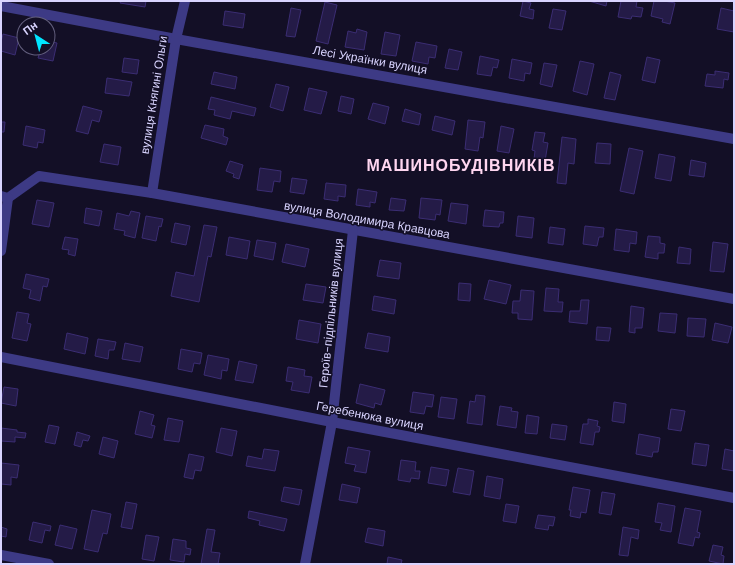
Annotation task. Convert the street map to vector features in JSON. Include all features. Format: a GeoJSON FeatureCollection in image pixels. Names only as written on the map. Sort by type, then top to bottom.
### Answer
{"type":"FeatureCollection","features":[{"type":"Feature","properties":{"kind":"street","name":"вулиця Княгині Ольги"},"geometry":{"type":"LineString","coordinates":[[152,193],[176,39],[185,1]]}},
{"type":"Feature","properties":{"kind":"street","name":"Лесі Українки вулиця"},"geometry":{"type":"LineString","coordinates":[[1,6],[176,39],[734,139]]}},
{"type":"Feature","properties":{"kind":"street","name":"вулиця Володимира Кравцова"},"geometry":{"type":"LineString","coordinates":[[4,197],[39,176],[152,193],[734,299]]}},
{"type":"Feature","properties":{"kind":"street"},"geometry":{"type":"LineString","coordinates":[[1,252],[4,197]]}},
{"type":"Feature","properties":{"kind":"street","name":"Героїв-підпільників вулиця"},"geometry":{"type":"LineString","coordinates":[[306,564],[332,422],[353,230]]}},
{"type":"Feature","properties":{"kind":"street","name":"Геребенюка вулиця"},"geometry":{"type":"LineString","coordinates":[[1,357],[332,422],[734,498]]}},
{"type":"Feature","properties":{"kind":"street"},"geometry":{"type":"LineString","coordinates":[[1,555],[49,564]]}},
{"type":"Feature","properties":{"kind":"building"},"geometry":{"type":"Polygon","coordinates":[[[121,1],[146,1],[145,7],[120,3],[121,1]]]}},
{"type":"Feature","properties":{"kind":"building"},"geometry":{"type":"Polygon","coordinates":[[[523,1],[531,3],[529,9],[534,10],[533,19],[520,16],[523,1]]]}},
{"type":"Feature","properties":{"kind":"building"},"geometry":{"type":"Polygon","coordinates":[[[589,1],[607,1],[606,6],[589,1]]]}},
{"type":"Feature","properties":{"kind":"building"},"geometry":{"type":"Polygon","coordinates":[[[621,1],[637,1],[636,7],[643,8],[641,17],[632,16],[631,19],[618,17],[621,1]]]}},
{"type":"Feature","properties":{"kind":"building"},"geometry":{"type":"Polygon","coordinates":[[[654,1],[675,3],[670,24],[662,22],[663,19],[651,16],[654,1]]]}},
{"type":"Feature","properties":{"kind":"building"},"geometry":{"type":"Polygon","coordinates":[[[325,2],[337,5],[328,44],[316,41],[325,2]]]}},
{"type":"Feature","properties":{"kind":"building"},"geometry":{"type":"Polygon","coordinates":[[[291,8],[301,10],[295,37],[286,36],[291,8]]]}},
{"type":"Feature","properties":{"kind":"building"},"geometry":{"type":"Polygon","coordinates":[[[721,8],[734,11],[734,32],[717,29],[721,8]]]}},
{"type":"Feature","properties":{"kind":"building"},"geometry":{"type":"Polygon","coordinates":[[[553,9],[566,11],[562,30],[549,28],[553,9]]]}},
{"type":"Feature","properties":{"kind":"building"},"geometry":{"type":"Polygon","coordinates":[[[225,11],[245,14],[243,28],[223,25],[225,11]]]}},
{"type":"Feature","properties":{"kind":"building"},"geometry":{"type":"Polygon","coordinates":[[[357,29],[367,32],[364,50],[345,47],[348,31],[356,33],[357,29]]]}},
{"type":"Feature","properties":{"kind":"building"},"geometry":{"type":"Polygon","coordinates":[[[385,32],[400,35],[396,56],[381,54],[385,32]]]}},
{"type":"Feature","properties":{"kind":"building"},"geometry":{"type":"Polygon","coordinates":[[[3,34],[16,37],[15,55],[1,51],[3,34]]]}},
{"type":"Feature","properties":{"kind":"building"},"geometry":{"type":"Polygon","coordinates":[[[416,42],[437,46],[435,58],[429,57],[428,64],[412,61],[416,42]]]}},
{"type":"Feature","properties":{"kind":"building"},"geometry":{"type":"Polygon","coordinates":[[[449,49],[462,52],[458,70],[445,68],[449,49]]]}},
{"type":"Feature","properties":{"kind":"building"},"geometry":{"type":"Polygon","coordinates":[[[39,56],[54,56],[53,61],[38,58],[39,56]]]}},
{"type":"Feature","properties":{"kind":"building"},"geometry":{"type":"Polygon","coordinates":[[[480,56],[499,60],[497,68],[493,67],[491,76],[477,74],[480,56]]]}},
{"type":"Feature","properties":{"kind":"building"},"geometry":{"type":"Polygon","coordinates":[[[647,57],[660,60],[655,83],[642,80],[647,57]]]}},
{"type":"Feature","properties":{"kind":"building"},"geometry":{"type":"Polygon","coordinates":[[[124,58],[139,60],[137,74],[122,72],[124,58]]]}},
{"type":"Feature","properties":{"kind":"building"},"geometry":{"type":"Polygon","coordinates":[[[512,59],[532,63],[530,74],[525,73],[524,81],[509,78],[512,59]]]}},
{"type":"Feature","properties":{"kind":"building"},"geometry":{"type":"Polygon","coordinates":[[[580,61],[594,64],[587,95],[573,91],[580,61]]]}},
{"type":"Feature","properties":{"kind":"building"},"geometry":{"type":"Polygon","coordinates":[[[544,63],[557,65],[552,87],[540,84],[544,63]]]}},
{"type":"Feature","properties":{"kind":"building"},"geometry":{"type":"Polygon","coordinates":[[[715,71],[729,73],[728,80],[724,79],[723,88],[705,86],[707,74],[715,75],[715,71]]]}},
{"type":"Feature","properties":{"kind":"building"},"geometry":{"type":"Polygon","coordinates":[[[214,72],[237,77],[235,89],[211,84],[214,72]]]}},
{"type":"Feature","properties":{"kind":"building"},"geometry":{"type":"Polygon","coordinates":[[[610,72],[621,75],[615,100],[604,98],[610,72]]]}},
{"type":"Feature","properties":{"kind":"building"},"geometry":{"type":"Polygon","coordinates":[[[107,78],[132,82],[129,96],[105,93],[107,78]]]}},
{"type":"Feature","properties":{"kind":"building"},"geometry":{"type":"Polygon","coordinates":[[[276,84],[289,87],[283,111],[270,107],[276,84]]]}},
{"type":"Feature","properties":{"kind":"building"},"geometry":{"type":"Polygon","coordinates":[[[309,88],[327,92],[321,114],[304,110],[309,88]]]}},
{"type":"Feature","properties":{"kind":"building"},"geometry":{"type":"Polygon","coordinates":[[[341,96],[354,99],[351,114],[338,111],[341,96]]]}},
{"type":"Feature","properties":{"kind":"building"},"geometry":{"type":"Polygon","coordinates":[[[211,97],[256,108],[254,116],[232,111],[230,119],[214,115],[215,110],[208,109],[211,97]]]}},
{"type":"Feature","properties":{"kind":"building"},"geometry":{"type":"Polygon","coordinates":[[[373,103],[389,107],[385,124],[368,119],[373,103]]]}},
{"type":"Feature","properties":{"kind":"building"},"geometry":{"type":"Polygon","coordinates":[[[83,106],[102,111],[99,122],[92,120],[88,134],[76,131],[83,106]]]}},
{"type":"Feature","properties":{"kind":"building"},"geometry":{"type":"Polygon","coordinates":[[[405,109],[421,114],[419,125],[402,121],[405,109]]]}},
{"type":"Feature","properties":{"kind":"building"},"geometry":{"type":"Polygon","coordinates":[[[435,116],[455,121],[452,135],[432,130],[435,116]]]}},
{"type":"Feature","properties":{"kind":"building"},"geometry":{"type":"Polygon","coordinates":[[[468,120],[485,122],[483,138],[480,137],[478,151],[465,149],[468,120]]]}},
{"type":"Feature","properties":{"kind":"building"},"geometry":{"type":"Polygon","coordinates":[[[1,122],[5,122],[4,132],[1,132],[1,122]]]}},
{"type":"Feature","properties":{"kind":"building"},"geometry":{"type":"Polygon","coordinates":[[[205,125],[224,129],[223,136],[228,138],[226,145],[201,138],[205,125]]]}},
{"type":"Feature","properties":{"kind":"building"},"geometry":{"type":"Polygon","coordinates":[[[26,126],[45,130],[43,143],[38,142],[37,148],[23,145],[26,126]]]}},
{"type":"Feature","properties":{"kind":"building"},"geometry":{"type":"Polygon","coordinates":[[[501,126],[514,129],[509,153],[497,151],[501,126]]]}},
{"type":"Feature","properties":{"kind":"building"},"geometry":{"type":"Polygon","coordinates":[[[535,132],[545,133],[543,142],[548,143],[545,161],[534,159],[535,151],[532,150],[535,132]]]}},
{"type":"Feature","properties":{"kind":"building"},"geometry":{"type":"Polygon","coordinates":[[[562,137],[576,139],[574,164],[568,163],[566,184],[557,183],[562,137]]]}},
{"type":"Feature","properties":{"kind":"building"},"geometry":{"type":"Polygon","coordinates":[[[597,143],[611,144],[610,164],[595,163],[597,143]]]}},
{"type":"Feature","properties":{"kind":"building"},"geometry":{"type":"Polygon","coordinates":[[[104,144],[121,147],[118,165],[100,162],[104,144]]]}},
{"type":"Feature","properties":{"kind":"building"},"geometry":{"type":"Polygon","coordinates":[[[629,148],[643,151],[634,194],[620,191],[629,148]]]}},
{"type":"Feature","properties":{"kind":"building"},"geometry":{"type":"Polygon","coordinates":[[[659,154],[675,157],[671,181],[655,178],[659,154]]]}},
{"type":"Feature","properties":{"kind":"building"},"geometry":{"type":"Polygon","coordinates":[[[691,160],[706,163],[704,177],[689,175],[691,160]]]}},
{"type":"Feature","properties":{"kind":"building"},"geometry":{"type":"Polygon","coordinates":[[[230,161],[243,165],[239,179],[233,177],[234,174],[226,171],[230,161]]]}},
{"type":"Feature","properties":{"kind":"building"},"geometry":{"type":"Polygon","coordinates":[[[260,168],[281,171],[280,182],[274,181],[272,192],[257,190],[260,168]]]}},
{"type":"Feature","properties":{"kind":"building"},"geometry":{"type":"Polygon","coordinates":[[[292,178],[307,180],[304,194],[290,192],[292,178]]]}},
{"type":"Feature","properties":{"kind":"building"},"geometry":{"type":"Polygon","coordinates":[[[326,183],[346,185],[345,197],[338,196],[338,201],[324,199],[326,183]]]}},
{"type":"Feature","properties":{"kind":"building"},"geometry":{"type":"Polygon","coordinates":[[[358,189],[377,192],[375,203],[370,202],[370,207],[356,205],[358,189]]]}},
{"type":"Feature","properties":{"kind":"building"},"geometry":{"type":"Polygon","coordinates":[[[391,198],[406,200],[404,211],[389,210],[391,198]]]}},
{"type":"Feature","properties":{"kind":"building"},"geometry":{"type":"Polygon","coordinates":[[[421,198],[442,200],[440,215],[436,214],[435,220],[419,218],[421,198]]]}},
{"type":"Feature","properties":{"kind":"building"},"geometry":{"type":"Polygon","coordinates":[[[37,200],[54,203],[49,227],[32,224],[37,200]]]}},
{"type":"Feature","properties":{"kind":"building"},"geometry":{"type":"Polygon","coordinates":[[[451,203],[468,205],[466,224],[448,221],[451,203]]]}},
{"type":"Feature","properties":{"kind":"building"},"geometry":{"type":"Polygon","coordinates":[[[86,208],[102,211],[99,226],[84,223],[86,208]]]}},
{"type":"Feature","properties":{"kind":"building"},"geometry":{"type":"Polygon","coordinates":[[[485,210],[504,212],[503,223],[500,223],[499,227],[483,226],[485,210]]]}},
{"type":"Feature","properties":{"kind":"building"},"geometry":{"type":"Polygon","coordinates":[[[131,211],[140,213],[135,238],[124,235],[125,231],[114,229],[117,213],[129,216],[131,211]]]}},
{"type":"Feature","properties":{"kind":"building"},"geometry":{"type":"Polygon","coordinates":[[[146,216],[163,219],[161,227],[159,226],[156,241],[142,238],[146,216]]]}},
{"type":"Feature","properties":{"kind":"building"},"geometry":{"type":"Polygon","coordinates":[[[518,216],[534,218],[532,238],[516,236],[518,216]]]}},
{"type":"Feature","properties":{"kind":"building"},"geometry":{"type":"Polygon","coordinates":[[[175,223],[190,226],[186,245],[171,242],[175,223]]]}},
{"type":"Feature","properties":{"kind":"building"},"geometry":{"type":"Polygon","coordinates":[[[204,225],[217,227],[211,257],[208,256],[199,302],[171,296],[176,272],[194,276],[204,225]]]}},
{"type":"Feature","properties":{"kind":"building"},"geometry":{"type":"Polygon","coordinates":[[[585,226],[604,228],[603,237],[599,237],[597,246],[583,244],[585,226]]]}},
{"type":"Feature","properties":{"kind":"building"},"geometry":{"type":"Polygon","coordinates":[[[550,227],[565,229],[563,245],[548,243],[550,227]]]}},
{"type":"Feature","properties":{"kind":"building"},"geometry":{"type":"Polygon","coordinates":[[[616,229],[637,232],[636,244],[630,243],[629,252],[614,250],[616,229]]]}},
{"type":"Feature","properties":{"kind":"building"},"geometry":{"type":"Polygon","coordinates":[[[648,236],[660,237],[660,243],[665,244],[664,253],[658,253],[658,259],[645,257],[648,236]]]}},
{"type":"Feature","properties":{"kind":"building"},"geometry":{"type":"Polygon","coordinates":[[[65,237],[78,239],[75,256],[68,254],[69,250],[62,249],[65,237]]]}},
{"type":"Feature","properties":{"kind":"building"},"geometry":{"type":"Polygon","coordinates":[[[229,237],[250,241],[247,259],[226,255],[229,237]]]}},
{"type":"Feature","properties":{"kind":"building"},"geometry":{"type":"Polygon","coordinates":[[[257,240],[276,243],[273,260],[254,256],[257,240]]]}},
{"type":"Feature","properties":{"kind":"building"},"geometry":{"type":"Polygon","coordinates":[[[713,242],[728,244],[724,272],[710,271],[713,242]]]}},
{"type":"Feature","properties":{"kind":"building"},"geometry":{"type":"Polygon","coordinates":[[[286,244],[309,249],[305,267],[282,262],[286,244]]]}},
{"type":"Feature","properties":{"kind":"building"},"geometry":{"type":"Polygon","coordinates":[[[679,247],[691,249],[690,264],[677,263],[679,247]]]}},
{"type":"Feature","properties":{"kind":"building"},"geometry":{"type":"Polygon","coordinates":[[[380,260],[401,263],[399,279],[377,276],[380,260]]]}},
{"type":"Feature","properties":{"kind":"building"},"geometry":{"type":"Polygon","coordinates":[[[26,274],[49,279],[47,287],[43,286],[40,301],[29,298],[31,290],[23,288],[26,274]]]}},
{"type":"Feature","properties":{"kind":"building"},"geometry":{"type":"Polygon","coordinates":[[[489,280],[511,285],[506,304],[484,299],[489,280]]]}},
{"type":"Feature","properties":{"kind":"building"},"geometry":{"type":"Polygon","coordinates":[[[459,283],[471,284],[470,301],[458,300],[459,283]]]}},
{"type":"Feature","properties":{"kind":"building"},"geometry":{"type":"Polygon","coordinates":[[[306,284],[326,287],[323,303],[303,300],[306,284]]]}},
{"type":"Feature","properties":{"kind":"building"},"geometry":{"type":"Polygon","coordinates":[[[546,288],[559,289],[558,302],[563,302],[562,312],[544,311],[546,288]]]}},
{"type":"Feature","properties":{"kind":"building"},"geometry":{"type":"Polygon","coordinates":[[[521,290],[534,291],[532,320],[518,319],[518,313],[512,313],[513,301],[520,301],[521,290]]]}},
{"type":"Feature","properties":{"kind":"building"},"geometry":{"type":"Polygon","coordinates":[[[374,296],[396,300],[394,314],[372,310],[374,296]]]}},
{"type":"Feature","properties":{"kind":"building"},"geometry":{"type":"Polygon","coordinates":[[[581,300],[589,300],[587,324],[569,322],[570,311],[580,311],[581,300]]]}},
{"type":"Feature","properties":{"kind":"building"},"geometry":{"type":"Polygon","coordinates":[[[631,306],[644,308],[642,328],[635,328],[635,333],[629,332],[631,306]]]}},
{"type":"Feature","properties":{"kind":"building"},"geometry":{"type":"Polygon","coordinates":[[[17,312],[29,314],[27,323],[31,324],[27,341],[12,338],[17,312]]]}},
{"type":"Feature","properties":{"kind":"building"},"geometry":{"type":"Polygon","coordinates":[[[660,313],[677,314],[675,333],[658,331],[660,313]]]}},
{"type":"Feature","properties":{"kind":"building"},"geometry":{"type":"Polygon","coordinates":[[[688,318],[706,319],[704,337],[687,336],[688,318]]]}},
{"type":"Feature","properties":{"kind":"building"},"geometry":{"type":"Polygon","coordinates":[[[299,320],[321,324],[318,343],[296,339],[299,320]]]}},
{"type":"Feature","properties":{"kind":"building"},"geometry":{"type":"Polygon","coordinates":[[[715,323],[732,327],[728,343],[712,340],[715,323]]]}},
{"type":"Feature","properties":{"kind":"building"},"geometry":{"type":"Polygon","coordinates":[[[597,327],[611,328],[609,341],[596,340],[597,327]]]}},
{"type":"Feature","properties":{"kind":"building"},"geometry":{"type":"Polygon","coordinates":[[[67,333],[88,338],[85,354],[64,349],[67,333]]]}},
{"type":"Feature","properties":{"kind":"building"},"geometry":{"type":"Polygon","coordinates":[[[368,333],[390,337],[388,352],[365,348],[368,333]]]}},
{"type":"Feature","properties":{"kind":"building"},"geometry":{"type":"Polygon","coordinates":[[[98,339],[116,342],[114,350],[109,350],[108,359],[95,356],[98,339]]]}},
{"type":"Feature","properties":{"kind":"building"},"geometry":{"type":"Polygon","coordinates":[[[125,343],[143,347],[140,362],[122,359],[125,343]]]}},
{"type":"Feature","properties":{"kind":"building"},"geometry":{"type":"Polygon","coordinates":[[[181,349],[202,353],[200,364],[194,363],[192,372],[178,369],[181,349]]]}},
{"type":"Feature","properties":{"kind":"building"},"geometry":{"type":"Polygon","coordinates":[[[208,355],[229,359],[227,371],[222,370],[221,379],[204,375],[208,355]]]}},
{"type":"Feature","properties":{"kind":"building"},"geometry":{"type":"Polygon","coordinates":[[[239,361],[257,365],[253,383],[235,380],[239,361]]]}},
{"type":"Feature","properties":{"kind":"building"},"geometry":{"type":"Polygon","coordinates":[[[288,367],[305,370],[304,376],[312,377],[309,393],[291,390],[293,382],[286,381],[288,367]]]}},
{"type":"Feature","properties":{"kind":"building"},"geometry":{"type":"Polygon","coordinates":[[[360,384],[385,390],[381,405],[375,403],[374,408],[356,403],[360,384]]]}},
{"type":"Feature","properties":{"kind":"building"},"geometry":{"type":"Polygon","coordinates":[[[4,387],[18,389],[16,406],[1,403],[4,387]]]}},
{"type":"Feature","properties":{"kind":"building"},"geometry":{"type":"Polygon","coordinates":[[[413,392],[434,395],[432,407],[426,406],[424,414],[410,412],[413,392]]]}},
{"type":"Feature","properties":{"kind":"building"},"geometry":{"type":"Polygon","coordinates":[[[476,395],[485,396],[482,425],[467,423],[470,401],[475,402],[476,395]]]}},
{"type":"Feature","properties":{"kind":"building"},"geometry":{"type":"Polygon","coordinates":[[[441,397],[457,399],[454,419],[438,417],[441,397]]]}},
{"type":"Feature","properties":{"kind":"building"},"geometry":{"type":"Polygon","coordinates":[[[614,402],[626,404],[624,423],[612,421],[614,402]]]}},
{"type":"Feature","properties":{"kind":"building"},"geometry":{"type":"Polygon","coordinates":[[[500,406],[512,408],[511,411],[518,412],[516,428],[497,425],[500,406]]]}},
{"type":"Feature","properties":{"kind":"building"},"geometry":{"type":"Polygon","coordinates":[[[671,409],[685,411],[681,431],[668,429],[671,409]]]}},
{"type":"Feature","properties":{"kind":"building"},"geometry":{"type":"Polygon","coordinates":[[[140,411],[154,415],[151,425],[155,426],[152,438],[135,434],[140,411]]]}},
{"type":"Feature","properties":{"kind":"building"},"geometry":{"type":"Polygon","coordinates":[[[527,415],[539,417],[537,434],[525,433],[527,415]]]}},
{"type":"Feature","properties":{"kind":"building"},"geometry":{"type":"Polygon","coordinates":[[[168,418],[183,421],[179,442],[164,440],[168,418]]]}},
{"type":"Feature","properties":{"kind":"building"},"geometry":{"type":"Polygon","coordinates":[[[588,419],[598,421],[597,426],[600,427],[599,432],[595,432],[593,445],[580,443],[583,424],[588,424],[588,419]]]}},
{"type":"Feature","properties":{"kind":"building"},"geometry":{"type":"Polygon","coordinates":[[[552,424],[567,426],[565,440],[550,438],[552,424]]]}},
{"type":"Feature","properties":{"kind":"building"},"geometry":{"type":"Polygon","coordinates":[[[49,425],[59,427],[55,444],[45,442],[49,425]]]}},
{"type":"Feature","properties":{"kind":"building"},"geometry":{"type":"Polygon","coordinates":[[[1,428],[26,433],[25,438],[15,437],[15,442],[1,441],[1,428]]]}},
{"type":"Feature","properties":{"kind":"building"},"geometry":{"type":"Polygon","coordinates":[[[221,428],[237,431],[232,456],[216,452],[221,428]]]}},
{"type":"Feature","properties":{"kind":"building"},"geometry":{"type":"Polygon","coordinates":[[[77,432],[90,436],[88,441],[83,440],[81,447],[74,445],[77,432]]]}},
{"type":"Feature","properties":{"kind":"building"},"geometry":{"type":"Polygon","coordinates":[[[639,434],[660,438],[658,452],[653,452],[652,457],[636,454],[639,434]]]}},
{"type":"Feature","properties":{"kind":"building"},"geometry":{"type":"Polygon","coordinates":[[[103,437],[118,441],[114,458],[99,454],[103,437]]]}},
{"type":"Feature","properties":{"kind":"building"},"geometry":{"type":"Polygon","coordinates":[[[695,443],[709,445],[706,466],[692,464],[695,443]]]}},
{"type":"Feature","properties":{"kind":"building"},"geometry":{"type":"Polygon","coordinates":[[[348,447],[370,451],[366,473],[354,471],[356,465],[345,463],[348,447]]]}},
{"type":"Feature","properties":{"kind":"building"},"geometry":{"type":"Polygon","coordinates":[[[264,449],[279,451],[275,471],[246,466],[248,456],[262,459],[264,449]]]}},
{"type":"Feature","properties":{"kind":"building"},"geometry":{"type":"Polygon","coordinates":[[[725,449],[734,451],[734,471],[722,469],[725,449]]]}},
{"type":"Feature","properties":{"kind":"building"},"geometry":{"type":"Polygon","coordinates":[[[189,454],[204,457],[201,471],[195,470],[193,479],[184,477],[189,454]]]}},
{"type":"Feature","properties":{"kind":"building"},"geometry":{"type":"Polygon","coordinates":[[[401,460],[416,462],[415,471],[420,471],[419,479],[411,478],[410,482],[398,480],[401,460]]]}},
{"type":"Feature","properties":{"kind":"building"},"geometry":{"type":"Polygon","coordinates":[[[1,463],[19,465],[17,478],[11,477],[11,485],[1,484],[1,463]]]}},
{"type":"Feature","properties":{"kind":"building"},"geometry":{"type":"Polygon","coordinates":[[[431,467],[449,470],[446,486],[428,483],[431,467]]]}},
{"type":"Feature","properties":{"kind":"building"},"geometry":{"type":"Polygon","coordinates":[[[458,468],[474,471],[470,495],[453,492],[458,468]]]}},
{"type":"Feature","properties":{"kind":"building"},"geometry":{"type":"Polygon","coordinates":[[[487,476],[503,479],[500,499],[484,496],[487,476]]]}},
{"type":"Feature","properties":{"kind":"building"},"geometry":{"type":"Polygon","coordinates":[[[342,484],[360,488],[357,503],[339,500],[342,484]]]}},
{"type":"Feature","properties":{"kind":"building"},"geometry":{"type":"Polygon","coordinates":[[[284,487],[302,490],[299,505],[281,501],[284,487]]]}},
{"type":"Feature","properties":{"kind":"building"},"geometry":{"type":"Polygon","coordinates":[[[573,487],[590,490],[586,513],[581,512],[580,518],[570,516],[571,510],[569,510],[573,487]]]}},
{"type":"Feature","properties":{"kind":"building"},"geometry":{"type":"Polygon","coordinates":[[[602,492],[615,494],[611,515],[599,513],[602,492]]]}},
{"type":"Feature","properties":{"kind":"building"},"geometry":{"type":"Polygon","coordinates":[[[126,502],[137,504],[132,529],[121,527],[126,502]]]}},
{"type":"Feature","properties":{"kind":"building"},"geometry":{"type":"Polygon","coordinates":[[[658,503],[675,506],[671,532],[660,530],[662,523],[655,522],[658,503]]]}},
{"type":"Feature","properties":{"kind":"building"},"geometry":{"type":"Polygon","coordinates":[[[506,504],[519,506],[516,523],[503,521],[506,504]]]}},
{"type":"Feature","properties":{"kind":"building"},"geometry":{"type":"Polygon","coordinates":[[[685,508],[701,511],[697,532],[700,533],[699,538],[695,537],[693,546],[678,543],[685,508]]]}},
{"type":"Feature","properties":{"kind":"building"},"geometry":{"type":"Polygon","coordinates":[[[92,510],[111,514],[107,534],[103,533],[98,552],[84,549],[92,510]]]}},
{"type":"Feature","properties":{"kind":"building"},"geometry":{"type":"Polygon","coordinates":[[[249,511],[287,519],[284,531],[259,525],[260,521],[248,518],[249,511]]]}},
{"type":"Feature","properties":{"kind":"building"},"geometry":{"type":"Polygon","coordinates":[[[538,515],[555,517],[553,526],[549,525],[548,530],[535,528],[538,515]]]}},
{"type":"Feature","properties":{"kind":"building"},"geometry":{"type":"Polygon","coordinates":[[[33,522],[51,526],[50,531],[45,530],[42,543],[29,540],[33,522]]]}},
{"type":"Feature","properties":{"kind":"building"},"geometry":{"type":"Polygon","coordinates":[[[60,525],[77,529],[72,549],[55,545],[60,525]]]}},
{"type":"Feature","properties":{"kind":"building"},"geometry":{"type":"Polygon","coordinates":[[[1,527],[7,529],[6,537],[1,536],[1,527]]]}},
{"type":"Feature","properties":{"kind":"building"},"geometry":{"type":"Polygon","coordinates":[[[623,527],[639,530],[638,539],[631,537],[628,556],[619,555],[623,527]]]}},
{"type":"Feature","properties":{"kind":"building"},"geometry":{"type":"Polygon","coordinates":[[[368,528],[385,531],[383,546],[365,542],[368,528]]]}},
{"type":"Feature","properties":{"kind":"building"},"geometry":{"type":"Polygon","coordinates":[[[207,529],[215,530],[211,552],[220,553],[218,564],[201,564],[207,529]]]}},
{"type":"Feature","properties":{"kind":"building"},"geometry":{"type":"Polygon","coordinates":[[[146,535],[159,537],[154,561],[142,559],[146,535]]]}},
{"type":"Feature","properties":{"kind":"building"},"geometry":{"type":"Polygon","coordinates":[[[173,539],[186,541],[186,548],[191,549],[190,555],[185,554],[184,562],[170,560],[173,539]]]}},
{"type":"Feature","properties":{"kind":"building"},"geometry":{"type":"Polygon","coordinates":[[[713,545],[723,547],[721,555],[724,556],[723,564],[709,561],[713,545]]]}},
{"type":"Feature","properties":{"kind":"building"},"geometry":{"type":"Polygon","coordinates":[[[388,557],[402,560],[401,564],[387,564],[388,557]]]}},
{"type":"Feature","properties":{"kind":"district","name":"МАШИНОБУДІВНИКІВ"},"geometry":{"type":"Point","coordinates":[461,165]}}]}
